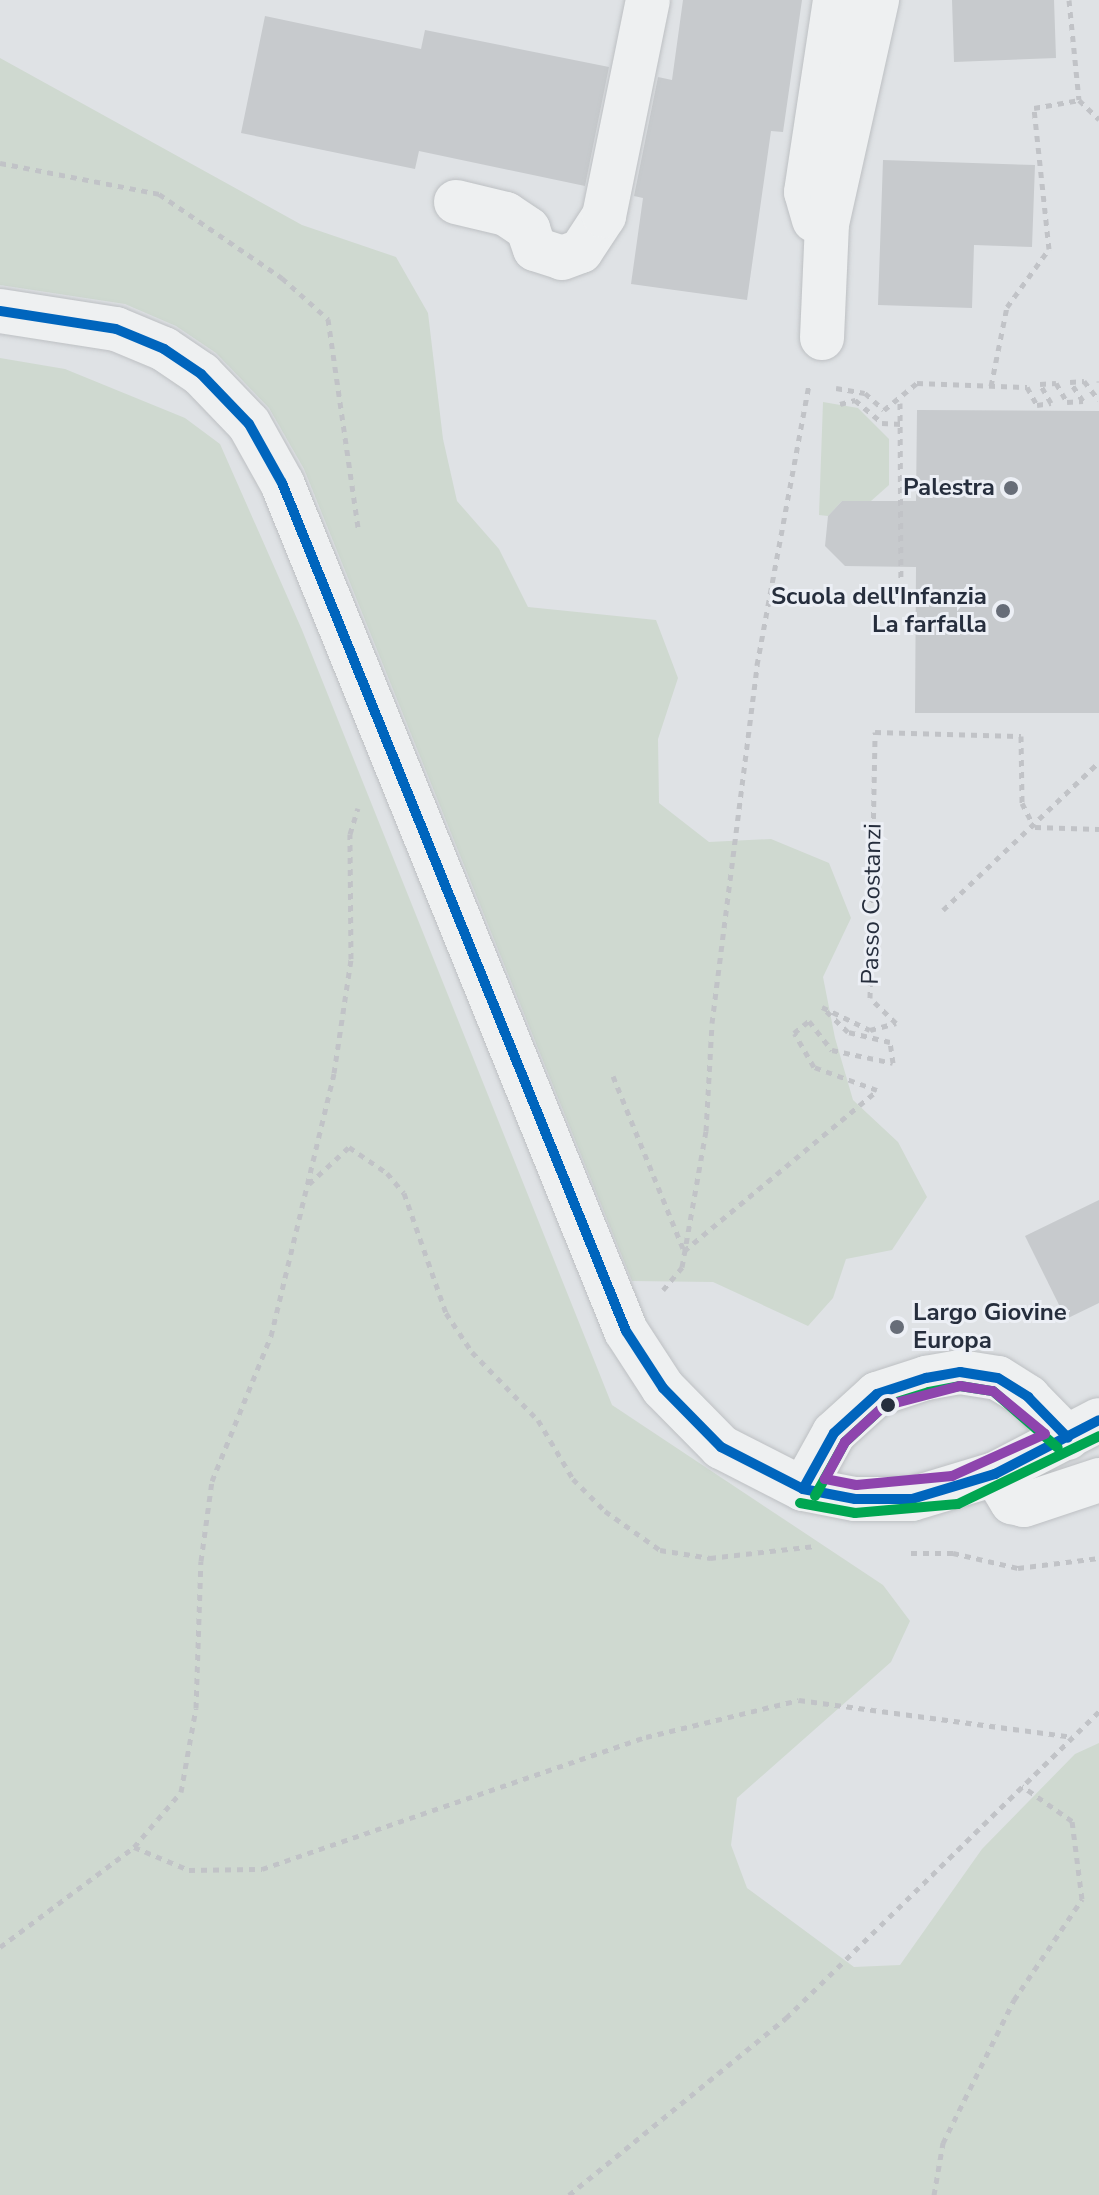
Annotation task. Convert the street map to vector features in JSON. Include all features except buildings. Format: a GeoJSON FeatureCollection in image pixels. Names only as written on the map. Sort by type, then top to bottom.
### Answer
{"type":"FeatureCollection","features":[{"type":"Feature","properties":{"kind":"street"},"geometry":{"type":"LineString","coordinates":[[456,202],[506,214],[528,229],[535,249],[562,258],[581,251],[604,216],[648,0]]}},
{"type":"Feature","properties":{"kind":"street"},"geometry":{"type":"LineString","coordinates":[[827,224],[815,222],[805,205],[835,0]]}},
{"type":"Feature","properties":{"kind":"street"},"geometry":{"type":"LineString","coordinates":[[822,338],[827,224],[877,0]]}},
{"type":"Feature","properties":{"kind":"street"},"geometry":{"type":"LineString","coordinates":[[0,311],[116,329],[164,349],[225,396],[282,483],[398,777],[626,1331],[663,1388],[721,1447],[803,1489],[855,1499],[912,1499],[995,1474],[1083,1429]]}},
{"type":"Feature","properties":{"kind":"street"},"geometry":{"type":"LineString","coordinates":[[803,1489],[834,1433],[877,1394],[926,1378],[960,1372],[998,1378],[1083,1429]]}},
{"type":"Feature","properties":{"kind":"street"},"geometry":{"type":"LineString","coordinates":[[995,1474],[1012,1502],[1024,1505],[1099,1480]]}},
{"type":"Feature","properties":{"kind":"path"},"geometry":{"type":"LineString","coordinates":[[1069,0],[1079,100],[1099,119]]}},
{"type":"Feature","properties":{"kind":"path"},"geometry":{"type":"LineString","coordinates":[[991,386],[1007,307],[1049,249],[1034,108],[1079,100]]}},
{"type":"Feature","properties":{"kind":"path"},"geometry":{"type":"LineString","coordinates":[[0,163],[159,194],[282,278],[328,319],[361,546]]}},
{"type":"Feature","properties":{"kind":"path"},"geometry":{"type":"LineString","coordinates":[[657,1299],[682,1267],[706,1131],[712,1023],[757,665],[822,338]]}},
{"type":"Feature","properties":{"kind":"path"},"geometry":{"type":"LineString","coordinates":[[825,387],[865,393],[884,410],[900,403],[917,383],[1027,387],[1037,405],[1051,403],[1040,384],[1056,383],[1067,402],[1083,401],[1070,382],[1084,381],[1099,400]]}},
{"type":"Feature","properties":{"kind":"path"},"geometry":{"type":"LineString","coordinates":[[840,404],[855,400],[882,423],[901,424]]}},
{"type":"Feature","properties":{"kind":"path"},"geometry":{"type":"LineString","coordinates":[[900,403],[901,581]]}},
{"type":"Feature","properties":{"kind":"path","name":"Passo Costanzi"},"geometry":{"type":"LineString","coordinates":[[684,1251],[877,1090],[814,1067],[794,1033],[809,1021],[832,1050],[893,1063],[890,1042],[848,1032],[822,1007],[870,1030],[896,1023],[870,998],[875,732],[1021,736],[1022,803],[1034,827]]}},
{"type":"Feature","properties":{"kind":"path"},"geometry":{"type":"LineString","coordinates":[[943,910],[1034,827],[1099,762]]}},
{"type":"Feature","properties":{"kind":"path"},"geometry":{"type":"LineString","coordinates":[[0,1947],[134,1847],[181,1792],[196,1708],[201,1561],[212,1481],[271,1336],[334,1073],[351,959],[350,834],[362,796],[398,777]]}},
{"type":"Feature","properties":{"kind":"path"},"geometry":{"type":"LineString","coordinates":[[1034,827],[1099,829]]}},
{"type":"Feature","properties":{"kind":"path"},"geometry":{"type":"LineString","coordinates":[[613,1076],[684,1251]]}},
{"type":"Feature","properties":{"kind":"path"},"geometry":{"type":"LineString","coordinates":[[134,1847],[189,1870],[262,1869],[646,1737],[799,1700],[1071,1737]]}},
{"type":"Feature","properties":{"kind":"path"},"geometry":{"type":"LineString","coordinates":[[569,2195],[786,2018],[1099,1712]]}},
{"type":"Feature","properties":{"kind":"path"},"geometry":{"type":"LineString","coordinates":[[934,2195],[943,2143],[1014,2000],[1082,1899],[1072,1821],[1022,1786]]}},
{"type":"Feature","properties":{"kind":"shaded area"},"geometry":{"type":"Polygon","coordinates":[[[0,58],[302,225],[396,257],[428,313],[443,439],[457,501],[499,549],[528,607],[656,620],[678,678],[658,739],[659,803],[709,842],[771,839],[829,863],[851,918],[823,977],[835,1038],[853,1100],[898,1142],[927,1197],[892,1250],[846,1259],[833,1298],[808,1326],[713,1282],[632,1281],[304,469],[269,408],[216,353],[176,326],[125,304],[0,285],[0,58]]]}},
{"type":"Feature","properties":{"kind":"shaded area"},"geometry":{"type":"Polygon","coordinates":[[[0,358],[65,369],[185,418],[220,444],[302,630],[612,1405],[883,1585],[910,1621],[891,1662],[737,1798],[731,1845],[747,1888],[854,1967],[900,1965],[982,1849],[1075,1754],[1099,1743],[1099,2195],[0,2195],[0,358]]]}},
{"type":"Feature","properties":{"kind":"shaded area"},"geometry":{"type":"Polygon","coordinates":[[[823,402],[858,408],[889,439],[889,485],[871,501],[842,501],[828,516],[819,515],[823,402]]]}},
{"type":"Feature","properties":{"kind":"transit line"},"geometry":{"type":"LineString","coordinates":[[0,311],[116,329],[164,349],[201,374],[249,424],[282,483],[626,1331],[663,1388],[721,1447],[803,1489],[855,1499],[912,1499],[995,1474],[1099,1420]]}},
{"type":"Feature","properties":{"kind":"transit line"},"geometry":{"type":"LineString","coordinates":[[803,1489],[834,1433],[877,1394],[926,1378],[960,1372],[998,1378],[1028,1397],[1068,1438]]}},
{"type":"Feature","properties":{"kind":"transit line"},"geometry":{"type":"LineString","coordinates":[[815,1496],[845,1442],[884,1406],[929,1392],[960,1386],[993,1391],[1058,1448]]}},
{"type":"Feature","properties":{"kind":"transit line"},"geometry":{"type":"LineString","coordinates":[[960,1386],[993,1391],[1045,1434],[952,1476],[856,1485],[825,1479],[845,1442],[884,1406],[960,1386]]}},
{"type":"Feature","properties":{"kind":"transit line"},"geometry":{"type":"LineString","coordinates":[[800,1503],[855,1513],[958,1504],[1099,1436]]}},
{"type":"Feature","properties":{"kind":"place","name":"Palestra"},"geometry":{"type":"Point","coordinates":[1011,488]}},
{"type":"Feature","properties":{"kind":"place","name":"Scuola dell'Infanzia La farfalla"},"geometry":{"type":"Point","coordinates":[1003,611]}},
{"type":"Feature","properties":{"kind":"place","name":"Largo Giovine Europa"},"geometry":{"type":"Point","coordinates":[897,1327]}}]}
